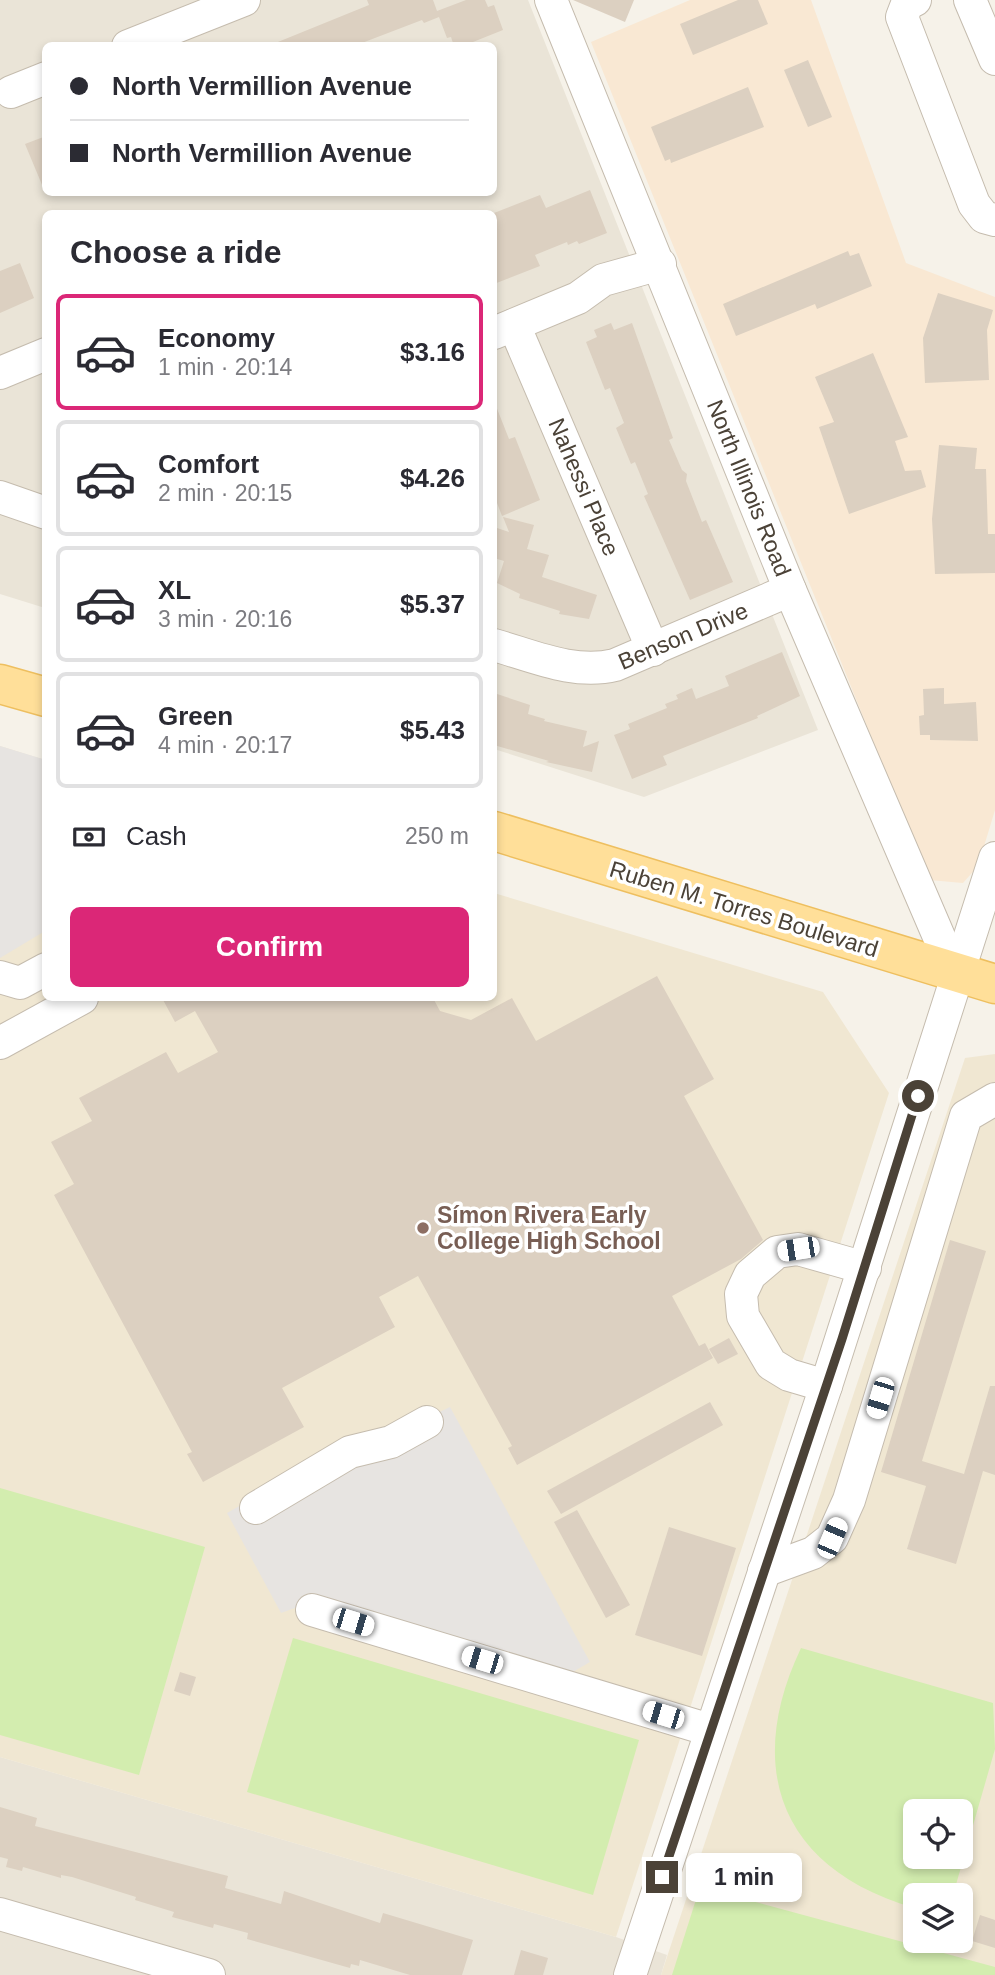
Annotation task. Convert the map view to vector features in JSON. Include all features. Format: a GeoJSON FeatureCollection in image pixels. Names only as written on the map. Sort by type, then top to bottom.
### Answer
{"type":"FeatureCollection","features":[{"type":"Feature","properties":{"kind":"main road"},"geometry":{"type":"LineString","coordinates":[[0,684],[42,696]]}},
{"type":"Feature","properties":{"kind":"main road","name":"Ruben M. Torres Boulevard"},"geometry":{"type":"LineString","coordinates":[[497,832],[995,984]]}},
{"type":"Feature","properties":{"kind":"street"},"geometry":{"type":"LineString","coordinates":[[138,42],[244,0]]}},
{"type":"Feature","properties":{"kind":"street","name":"North Illinois Road"},"geometry":{"type":"LineString","coordinates":[[551,0],[790,590],[956,974]]}},
{"type":"Feature","properties":{"kind":"street"},"geometry":{"type":"LineString","coordinates":[[915,0],[907,4],[902,17],[974,204],[984,217],[995,220]]}},
{"type":"Feature","properties":{"kind":"street"},"geometry":{"type":"LineString","coordinates":[[970,0],[995,59]]}},
{"type":"Feature","properties":{"kind":"street"},"geometry":{"type":"LineString","coordinates":[[11,92],[42,80]]}},
{"type":"Feature","properties":{"kind":"street"},"geometry":{"type":"LineString","coordinates":[[504,329],[578,298],[603,280],[660,264]]}},
{"type":"Feature","properties":{"kind":"street","name":"Nahessi Place"},"geometry":{"type":"LineString","coordinates":[[504,329],[653,650]]}},
{"type":"Feature","properties":{"kind":"street"},"geometry":{"type":"LineString","coordinates":[[0,373],[42,356]]}},
{"type":"Feature","properties":{"kind":"street"},"geometry":{"type":"LineString","coordinates":[[0,497],[42,512]]}},
{"type":"Feature","properties":{"kind":"street","name":"Benson Drive"},"geometry":{"type":"LineString","coordinates":[[497,646],[570,667],[597,670],[653,650],[790,590]]}},
{"type":"Feature","properties":{"kind":"street"},"geometry":{"type":"LineString","coordinates":[[630,1975],[865,1268],[956,974],[995,858]]}},
{"type":"Feature","properties":{"kind":"street"},"geometry":{"type":"LineString","coordinates":[[0,977],[20,983],[42,971]]}},
{"type":"Feature","properties":{"kind":"street"},"geometry":{"type":"LineString","coordinates":[[0,1043],[77,1001]]}},
{"type":"Feature","properties":{"kind":"street"},"geometry":{"type":"LineString","coordinates":[[764,1571],[813,1553],[832,1538],[849,1500],[966,1116],[995,1099]]}},
{"type":"Feature","properties":{"kind":"street"},"geometry":{"type":"LineString","coordinates":[[826,1385],[789,1374],[771,1364],[743,1316],[741,1294],[750,1275],[777,1252],[798,1249],[865,1268]]}},
{"type":"Feature","properties":{"kind":"street"},"geometry":{"type":"LineString","coordinates":[[256,1508],[350,1452],[391,1442],[427,1422]]}},
{"type":"Feature","properties":{"kind":"street"},"geometry":{"type":"LineString","coordinates":[[312,1610],[710,1730]]}},
{"type":"Feature","properties":{"kind":"street"},"geometry":{"type":"LineString","coordinates":[[0,1914],[209,1975]]}},
{"type":"Feature","properties":{"kind":"shaded area"},"geometry":{"type":"Polygon","coordinates":[[[0,0],[528,0],[818,730],[644,797],[497,750],[497,210],[42,210],[42,607],[0,594],[0,0]]]}},
{"type":"Feature","properties":{"kind":"shaded area"},"geometry":{"type":"Polygon","coordinates":[[[690,0],[811,0],[906,263],[995,297],[995,810],[978,866],[963,883],[929,880],[591,42],[690,0]]]}},
{"type":"Feature","properties":{"kind":"shaded area","name":"Símon Rivera Early College High School"},"geometry":{"type":"Polygon","coordinates":[[[0,746],[42,759],[42,1001],[497,1001],[497,894],[823,992],[889,1093],[616,1937],[0,1757],[0,746]]]}},
{"type":"Feature","properties":{"kind":"shaded area"},"geometry":{"type":"Polygon","coordinates":[[[0,746],[42,759],[42,933],[0,958],[0,746]]]}},
{"type":"Feature","properties":{"kind":"shaded area"},"geometry":{"type":"Polygon","coordinates":[[[995,1054],[995,1975],[661,1975],[965,1058],[995,1054]]]}},
{"type":"Feature","properties":{"kind":"shaded area"},"geometry":{"type":"Polygon","coordinates":[[[450,1407],[590,1662],[571,1673],[317,1600],[281,1613],[227,1513],[335,1452],[387,1437],[450,1407]]]}},
{"type":"Feature","properties":{"kind":"shaded area"},"geometry":{"type":"Polygon","coordinates":[[[0,1757],[616,1937],[667,1955],[661,1975],[0,1975],[0,1757]]]}},
{"type":"Feature","properties":{"kind":"green space"},"geometry":{"type":"Polygon","coordinates":[[[0,1488],[205,1547],[139,1775],[0,1735],[0,1488]]]}},
{"type":"Feature","properties":{"kind":"green space"},"geometry":{"type":"Polygon","coordinates":[[[293,1638],[639,1740],[593,1895],[247,1792],[293,1638]]]}},
{"type":"Feature","properties":{"kind":"green space"},"geometry":{"type":"Polygon","coordinates":[[[801,1648],[993,1703],[995,1749],[973,1825],[973,1799],[903,1799],[903,1869],[960,1869],[956,1883],[903,1883],[903,1903],[870,1891],[833,1868],[805,1841],[786,1810],[777,1774],[776,1735],[784,1693],[801,1648]]]}},
{"type":"Feature","properties":{"kind":"green space"},"geometry":{"type":"Polygon","coordinates":[[[700,1887],[903,1942],[903,1953],[943,1953],[995,1967],[995,1975],[672,1975],[700,1887]]]}},
{"type":"Feature","properties":{"kind":"building"},"geometry":{"type":"Polygon","coordinates":[[[367,0],[433,0],[437,11],[466,0],[485,0],[488,7],[494,5],[503,30],[473,42],[453,42],[451,37],[447,38],[439,17],[424,23],[422,20],[364,42],[278,42],[369,5],[367,0]]]}},
{"type":"Feature","properties":{"kind":"building"},"geometry":{"type":"Polygon","coordinates":[[[573,0],[634,0],[625,22],[573,0]]]}},
{"type":"Feature","properties":{"kind":"building"},"geometry":{"type":"Polygon","coordinates":[[[738,0],[758,0],[768,24],[693,55],[680,24],[738,0]]]}},
{"type":"Feature","properties":{"kind":"building"},"geometry":{"type":"Polygon","coordinates":[[[808,60],[832,117],[808,127],[784,70],[808,60]]]}},
{"type":"Feature","properties":{"kind":"building"},"geometry":{"type":"Polygon","coordinates":[[[748,87],[764,127],[671,163],[670,159],[665,161],[651,127],[748,87]]]}},
{"type":"Feature","properties":{"kind":"building"},"geometry":{"type":"Polygon","coordinates":[[[42,138],[42,185],[25,144],[42,138]]]}},
{"type":"Feature","properties":{"kind":"building"},"geometry":{"type":"Polygon","coordinates":[[[590,190],[607,233],[579,244],[577,241],[568,245],[567,242],[535,255],[540,266],[497,283],[497,212],[540,195],[546,208],[590,190]]]}},
{"type":"Feature","properties":{"kind":"building"},"geometry":{"type":"Polygon","coordinates":[[[848,251],[850,256],[859,253],[872,286],[817,309],[815,304],[736,336],[723,304],[848,251]]]}},
{"type":"Feature","properties":{"kind":"building"},"geometry":{"type":"Polygon","coordinates":[[[20,263],[34,298],[0,313],[0,271],[20,263]]]}},
{"type":"Feature","properties":{"kind":"building"},"geometry":{"type":"Polygon","coordinates":[[[938,293],[993,310],[987,330],[989,380],[925,383],[923,338],[938,293]]]}},
{"type":"Feature","properties":{"kind":"building"},"geometry":{"type":"Polygon","coordinates":[[[611,323],[614,330],[632,323],[673,438],[669,440],[682,470],[687,474],[686,481],[702,522],[706,520],[733,582],[690,600],[644,496],[648,494],[635,462],[631,464],[616,428],[624,423],[610,388],[605,390],[586,342],[597,337],[594,330],[611,323]]]}},
{"type":"Feature","properties":{"kind":"building"},"geometry":{"type":"Polygon","coordinates":[[[873,353],[908,437],[895,441],[905,471],[921,470],[926,487],[849,514],[819,427],[834,422],[815,377],[873,353]]]}},
{"type":"Feature","properties":{"kind":"building"},"geometry":{"type":"Polygon","coordinates":[[[497,409],[509,439],[515,437],[540,500],[502,516],[497,503],[497,409]]]}},
{"type":"Feature","properties":{"kind":"building"},"geometry":{"type":"Polygon","coordinates":[[[939,445],[977,448],[975,469],[986,469],[988,534],[995,534],[995,573],[935,574],[932,519],[939,445]]]}},
{"type":"Feature","properties":{"kind":"building"},"geometry":{"type":"Polygon","coordinates":[[[503,517],[534,525],[527,549],[549,555],[542,577],[597,595],[589,619],[559,614],[560,611],[519,598],[520,594],[497,583],[504,561],[497,559],[497,528],[509,532],[503,517]]]}},
{"type":"Feature","properties":{"kind":"building"},"geometry":{"type":"Polygon","coordinates":[[[782,652],[800,696],[757,716],[758,718],[663,756],[667,765],[632,779],[614,735],[630,729],[628,724],[667,708],[665,704],[678,699],[676,695],[692,688],[696,699],[729,686],[725,676],[782,652]]]}},
{"type":"Feature","properties":{"kind":"building"},"geometry":{"type":"Polygon","coordinates":[[[944,688],[944,704],[976,702],[978,741],[930,740],[930,735],[920,735],[919,716],[924,715],[923,689],[944,688]]]}},
{"type":"Feature","properties":{"kind":"building"},"geometry":{"type":"Polygon","coordinates":[[[497,694],[530,705],[528,714],[545,719],[544,721],[587,731],[583,747],[599,741],[592,772],[546,762],[549,761],[497,746],[497,694]]]}},
{"type":"Feature","properties":{"kind":"building"},"geometry":{"type":"Polygon","coordinates":[[[657,976],[714,1079],[684,1096],[763,1240],[741,1259],[672,1296],[699,1346],[705,1343],[713,1358],[517,1465],[508,1448],[512,1446],[418,1276],[379,1297],[395,1327],[282,1388],[304,1427],[203,1482],[187,1454],[192,1452],[54,1195],[74,1184],[51,1142],[92,1121],[79,1098],[166,1052],[178,1073],[218,1052],[195,1011],[175,1022],[164,1001],[435,1001],[440,1011],[471,1020],[512,998],[536,1041],[657,976]]]}},
{"type":"Feature","properties":{"kind":"building"},"geometry":{"type":"Polygon","coordinates":[[[950,1240],[986,1251],[922,1461],[964,1474],[990,1386],[995,1386],[995,1475],[983,1471],[956,1564],[907,1549],[926,1486],[881,1472],[950,1240]]]}},
{"type":"Feature","properties":{"kind":"building"},"geometry":{"type":"Polygon","coordinates":[[[729,1338],[738,1354],[718,1364],[709,1349],[729,1338]]]}},
{"type":"Feature","properties":{"kind":"building"},"geometry":{"type":"Polygon","coordinates":[[[710,1402],[723,1425],[561,1514],[547,1491],[710,1402]]]}},
{"type":"Feature","properties":{"kind":"building"},"geometry":{"type":"Polygon","coordinates":[[[577,1510],[630,1605],[606,1618],[554,1522],[577,1510]]]}},
{"type":"Feature","properties":{"kind":"building"},"geometry":{"type":"Polygon","coordinates":[[[669,1527],[736,1548],[702,1656],[635,1635],[669,1527]]]}},
{"type":"Feature","properties":{"kind":"building"},"geometry":{"type":"Polygon","coordinates":[[[180,1672],[196,1677],[190,1696],[174,1691],[180,1672]]]}},
{"type":"Feature","properties":{"kind":"building"},"geometry":{"type":"Polygon","coordinates":[[[0,1807],[37,1818],[35,1826],[228,1876],[225,1888],[281,1904],[284,1891],[380,1923],[383,1913],[473,1940],[462,1975],[410,1975],[360,1960],[359,1966],[351,1964],[350,1968],[247,1939],[248,1933],[214,1924],[213,1928],[172,1917],[174,1912],[72,1877],[61,1875],[61,1878],[23,1867],[22,1871],[6,1867],[8,1859],[0,1857],[0,1807]]]}},
{"type":"Feature","properties":{"kind":"building"},"geometry":{"type":"Polygon","coordinates":[[[980,1915],[995,1920],[995,1948],[973,1941],[980,1915]]]}},
{"type":"Feature","properties":{"kind":"building"},"geometry":{"type":"Polygon","coordinates":[[[521,1950],[548,1958],[543,1975],[514,1975],[521,1950]]]}},
{"type":"Feature","properties":{"kind":"place","name":"Símon Rivera Early College High School"},"geometry":{"type":"Point","coordinates":[423,1228]}},
{"type":"Feature","properties":{"kind":"route"},"geometry":{"type":"LineString","coordinates":[[662,1877],[842,1339],[918,1096]]}}]}
